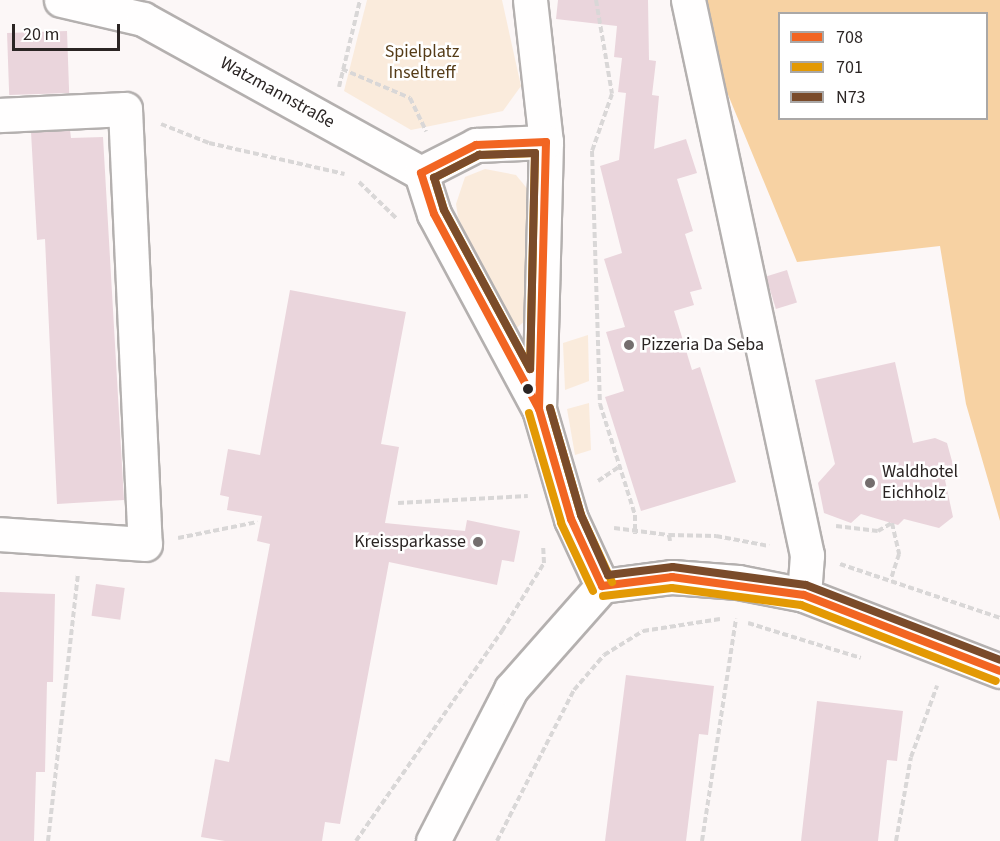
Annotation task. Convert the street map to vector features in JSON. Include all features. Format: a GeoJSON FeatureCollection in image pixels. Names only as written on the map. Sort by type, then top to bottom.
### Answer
{"type":"FeatureCollection","features":[{"type":"Feature","properties":{"kind":"street","name":"Watzmannstraße"},"geometry":{"type":"LineString","coordinates":[[61,0],[143,19],[421,173]]}},
{"type":"Feature","properties":{"kind":"street"},"geometry":{"type":"LineString","coordinates":[[530,0],[546,142],[539,408]]}},
{"type":"Feature","properties":{"kind":"street"},"geometry":{"type":"LineString","coordinates":[[688,0],[807,555],[804,596]]}},
{"type":"Feature","properties":{"kind":"street"},"geometry":{"type":"LineString","coordinates":[[0,115],[124,109],[145,544],[81,543],[0,534]]}},
{"type":"Feature","properties":{"kind":"street"},"geometry":{"type":"LineString","coordinates":[[546,142],[476,145],[421,173],[434,214],[539,408],[571,519],[602,586]]}},
{"type":"Feature","properties":{"kind":"street"},"geometry":{"type":"LineString","coordinates":[[433,841],[511,688],[602,586],[672,578],[738,582],[804,596],[1000,671]]}},
{"type":"Feature","properties":{"kind":"path"},"geometry":{"type":"LineString","coordinates":[[331,123],[360,0]]}},
{"type":"Feature","properties":{"kind":"path"},"geometry":{"type":"LineString","coordinates":[[596,0],[612,94],[592,151],[595,328],[600,404],[635,515],[635,534]]}},
{"type":"Feature","properties":{"kind":"path"},"geometry":{"type":"LineString","coordinates":[[342,69],[410,98],[428,136],[419,138]]}},
{"type":"Feature","properties":{"kind":"path"},"geometry":{"type":"LineString","coordinates":[[124,109],[208,143],[325,166],[354,178],[399,222]]}},
{"type":"Feature","properties":{"kind":"path"},"geometry":{"type":"LineString","coordinates":[[598,489],[599,478],[620,466]]}},
{"type":"Feature","properties":{"kind":"path"},"geometry":{"type":"LineString","coordinates":[[398,502],[538,496]]}},
{"type":"Feature","properties":{"kind":"path"},"geometry":{"type":"LineString","coordinates":[[797,512],[857,531],[878,531],[892,523],[899,554],[891,578]]}},
{"type":"Feature","properties":{"kind":"path"},"geometry":{"type":"LineString","coordinates":[[606,521],[635,534],[669,535]]}},
{"type":"Feature","properties":{"kind":"path"},"geometry":{"type":"LineString","coordinates":[[145,544],[257,522]]}},
{"type":"Feature","properties":{"kind":"path"},"geometry":{"type":"LineString","coordinates":[[356,841],[544,563],[542,541]]}},
{"type":"Feature","properties":{"kind":"path"},"geometry":{"type":"LineString","coordinates":[[48,841],[81,543]]}},
{"type":"Feature","properties":{"kind":"path"},"geometry":{"type":"LineString","coordinates":[[807,555],[891,578],[1000,618]]}},
{"type":"Feature","properties":{"kind":"path"},"geometry":{"type":"LineString","coordinates":[[497,841],[574,690],[604,656],[643,631],[700,618],[736,619],[865,659]]}},
{"type":"Feature","properties":{"kind":"path"},"geometry":{"type":"LineString","coordinates":[[702,841],[736,619]]}},
{"type":"Feature","properties":{"kind":"path"},"geometry":{"type":"LineString","coordinates":[[927,682],[948,690]]}},
{"type":"Feature","properties":{"kind":"path"},"geometry":{"type":"LineString","coordinates":[[896,841],[911,757],[938,686]]}},
{"type":"Feature","properties":{"kind":"green space","name":"Spielplatz Inseltreff"},"geometry":{"type":"Polygon","coordinates":[[[367,0],[502,0],[521,86],[503,111],[411,130],[344,91],[367,0]]]}},
{"type":"Feature","properties":{"kind":"green space"},"geometry":{"type":"Polygon","coordinates":[[[485,169],[516,175],[534,197],[527,319],[512,332],[458,217],[456,204],[465,177],[485,169]]]}},
{"type":"Feature","properties":{"kind":"green space"},"geometry":{"type":"Polygon","coordinates":[[[588,335],[589,381],[565,390],[563,343],[588,335]]]}},
{"type":"Feature","properties":{"kind":"green space"},"geometry":{"type":"Polygon","coordinates":[[[589,403],[591,450],[575,455],[567,409],[589,403]]]}},
{"type":"Feature","properties":{"kind":"shaded area"},"geometry":{"type":"Polygon","coordinates":[[[689,0],[1000,0],[1000,521],[966,404],[940,246],[797,262],[689,0]]]}},
{"type":"Feature","properties":{"kind":"building"},"geometry":{"type":"Polygon","coordinates":[[[558,0],[648,0],[649,60],[656,61],[652,95],[659,96],[654,149],[686,139],[697,173],[677,179],[693,231],[685,234],[702,289],[690,292],[694,305],[674,311],[692,370],[700,367],[736,482],[641,511],[605,397],[624,391],[606,332],[625,327],[604,259],[622,253],[600,166],[619,160],[626,93],[618,92],[622,58],[614,57],[617,26],[556,19],[558,0]]]}},
{"type":"Feature","properties":{"kind":"building"},"geometry":{"type":"Polygon","coordinates":[[[67,31],[69,93],[9,95],[7,33],[67,31]]]}},
{"type":"Feature","properties":{"kind":"building"},"geometry":{"type":"Polygon","coordinates":[[[70,130],[71,138],[103,137],[124,500],[57,504],[45,239],[37,240],[31,132],[70,130]]]}},
{"type":"Feature","properties":{"kind":"building"},"geometry":{"type":"Polygon","coordinates":[[[787,270],[797,303],[776,309],[766,276],[787,270]]]}},
{"type":"Feature","properties":{"kind":"building"},"geometry":{"type":"Polygon","coordinates":[[[290,290],[406,312],[381,444],[399,447],[385,523],[465,531],[467,520],[520,531],[514,562],[502,560],[497,585],[389,562],[340,824],[325,822],[322,841],[225,841],[201,837],[215,759],[229,762],[270,544],[257,541],[262,516],[227,510],[229,497],[220,495],[228,449],[260,455],[290,290]]]}},
{"type":"Feature","properties":{"kind":"building"},"geometry":{"type":"Polygon","coordinates":[[[895,362],[913,443],[935,438],[947,443],[955,472],[945,480],[953,517],[939,528],[904,519],[898,525],[861,514],[851,523],[824,513],[818,483],[835,464],[815,380],[895,362]]]}},
{"type":"Feature","properties":{"kind":"building"},"geometry":{"type":"Polygon","coordinates":[[[96,584],[125,588],[120,620],[92,616],[96,584]]]}},
{"type":"Feature","properties":{"kind":"building"},"geometry":{"type":"Polygon","coordinates":[[[0,592],[55,594],[53,682],[47,682],[45,772],[36,772],[34,841],[0,841],[0,592]]]}},
{"type":"Feature","properties":{"kind":"building"},"geometry":{"type":"Polygon","coordinates":[[[626,675],[714,686],[708,735],[699,734],[686,841],[605,841],[626,675]]]}},
{"type":"Feature","properties":{"kind":"building"},"geometry":{"type":"Polygon","coordinates":[[[817,701],[903,711],[897,761],[887,760],[878,841],[801,841],[817,701]]]}},
{"type":"Feature","properties":{"kind":"transit line","name":"708"},"geometry":{"type":"LineString","coordinates":[[546,142],[539,409],[434,214],[421,173],[476,145],[546,142]]}},
{"type":"Feature","properties":{"kind":"transit line","name":"701"},"geometry":{"type":"LineString","coordinates":[[535,153],[530,369],[444,210],[434,178],[479,155],[535,153]]}},
{"type":"Feature","properties":{"kind":"transit line","name":"N73"},"geometry":{"type":"LineString","coordinates":[[535,153],[530,369],[444,210],[434,178],[479,155],[535,153]]}},
{"type":"Feature","properties":{"kind":"transit line","name":"701"},"geometry":{"type":"LineString","coordinates":[[550,408],[581,515],[612,582]]}},
{"type":"Feature","properties":{"kind":"transit line","name":"N73"},"geometry":{"type":"LineString","coordinates":[[550,408],[581,515],[608,575],[673,567],[806,585],[1000,660]]}},
{"type":"Feature","properties":{"kind":"transit line","name":"708"},"geometry":{"type":"LineString","coordinates":[[539,409],[571,519],[602,586]]}},
{"type":"Feature","properties":{"kind":"transit line","name":"701"},"geometry":{"type":"LineString","coordinates":[[529,413],[561,522]]}},
{"type":"Feature","properties":{"kind":"transit line","name":"701"},"geometry":{"type":"LineString","coordinates":[[561,523],[593,591]]}},
{"type":"Feature","properties":{"kind":"transit line","name":"708"},"geometry":{"type":"LineString","coordinates":[[602,586],[672,577],[804,595],[1000,671]]}},
{"type":"Feature","properties":{"kind":"transit line","name":"701"},"geometry":{"type":"LineString","coordinates":[[603,596],[672,588],[801,605],[996,681]]}},
{"type":"Feature","properties":{"kind":"place","name":"Pizzeria Da Seba"},"geometry":{"type":"Point","coordinates":[629,345]}},
{"type":"Feature","properties":{"kind":"place","name":"Waldhotel Eichholz"},"geometry":{"type":"Point","coordinates":[870,483]}},
{"type":"Feature","properties":{"kind":"place","name":"Kreissparkasse"},"geometry":{"type":"Point","coordinates":[478,542]}}]}
